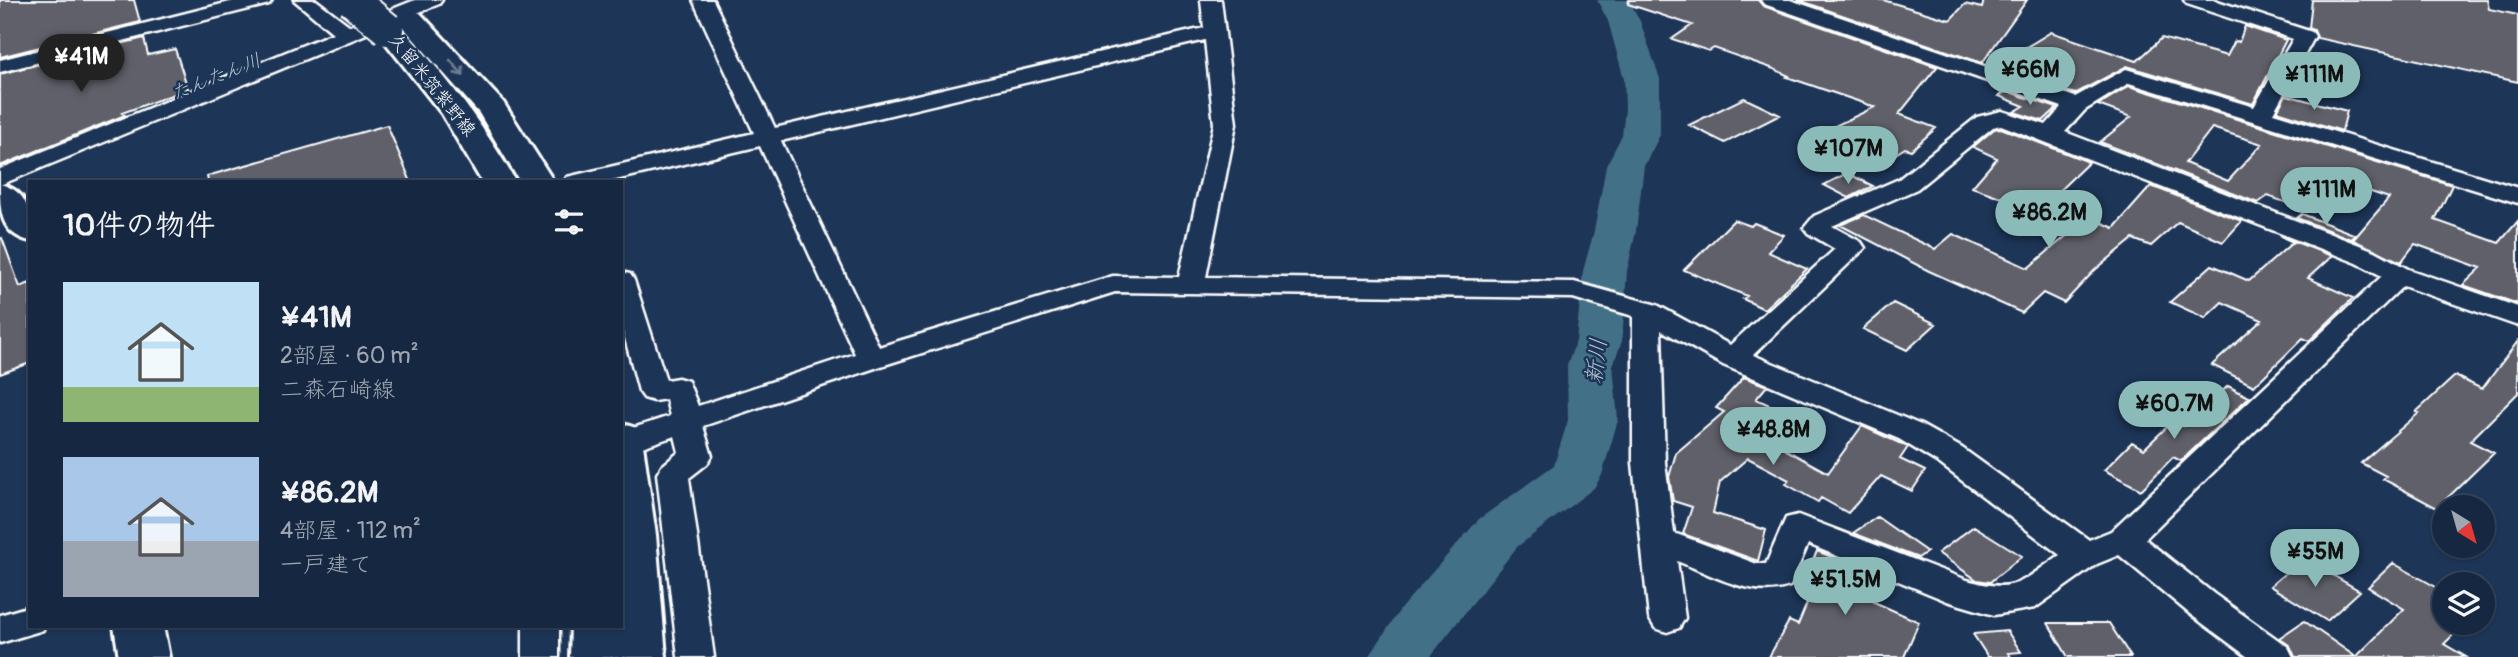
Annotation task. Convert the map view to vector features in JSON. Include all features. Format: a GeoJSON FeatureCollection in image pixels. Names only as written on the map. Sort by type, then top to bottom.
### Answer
{"type":"FeatureCollection","features":[{"type":"Feature","properties":{"kind":"main road","name":"久留米筑紫野線"},"geometry":{"type":"LineString","coordinates":[[352,0],[411,8],[492,109],[536,180]]}},
{"type":"Feature","properties":{"kind":"main road","name":"久留米筑紫野線"},"geometry":{"type":"LineString","coordinates":[[411,8],[441,90],[478,143],[498,180]]}},
{"type":"Feature","properties":{"kind":"main road"},"geometry":{"type":"LineString","coordinates":[[0,194],[28,229]]}},
{"type":"Feature","properties":{"kind":"main road"},"geometry":{"type":"LineString","coordinates":[[623,450],[633,535],[641,657]]}},
{"type":"Feature","properties":{"kind":"main road"},"geometry":{"type":"LineString","coordinates":[[138,628],[144,657]]}},
{"type":"Feature","properties":{"kind":"main road"},"geometry":{"type":"LineString","coordinates":[[595,628],[595,657]]}},
{"type":"Feature","properties":{"kind":"street"},"geometry":{"type":"LineString","coordinates":[[0,66],[261,0]]}},
{"type":"Feature","properties":{"kind":"street"},"geometry":{"type":"LineString","coordinates":[[304,0],[347,34]]}},
{"type":"Feature","properties":{"kind":"street"},"geometry":{"type":"LineString","coordinates":[[703,0],[872,359]]}},
{"type":"Feature","properties":{"kind":"street"},"geometry":{"type":"LineString","coordinates":[[1191,285],[1225,124],[1211,0]]}},
{"type":"Feature","properties":{"kind":"street"},"geometry":{"type":"LineString","coordinates":[[1771,0],[2077,105]]}},
{"type":"Feature","properties":{"kind":"street"},"geometry":{"type":"LineString","coordinates":[[2194,0],[2305,36],[2261,115]]}},
{"type":"Feature","properties":{"kind":"street"},"geometry":{"type":"LineString","coordinates":[[0,178],[411,8]]}},
{"type":"Feature","properties":{"kind":"street"},"geometry":{"type":"LineString","coordinates":[[585,180],[1213,32]]}},
{"type":"Feature","properties":{"kind":"street"},"geometry":{"type":"LineString","coordinates":[[2050,134],[2077,105],[2126,75],[2518,195]]}},
{"type":"Feature","properties":{"kind":"street"},"geometry":{"type":"LineString","coordinates":[[1733,358],[1852,248],[1817,228],[1823,221],[1908,184],[1984,122],[2002,118],[2050,134],[2365,257],[2399,275],[2518,317]]}},
{"type":"Feature","properties":{"kind":"street"},"geometry":{"type":"LineString","coordinates":[[1657,540],[1755,577],[1778,577],[1798,527],[1959,591],[1994,601],[2023,598],[2085,555],[2123,540],[2399,275]]}},
{"type":"Feature","properties":{"kind":"street"},"geometry":{"type":"LineString","coordinates":[[623,441],[1113,284],[1574,290],[1647,310],[1733,358],[1910,432],[1951,456],[2085,555]]}},
{"type":"Feature","properties":{"kind":"street"},"geometry":{"type":"LineString","coordinates":[[623,286],[647,359],[654,391],[678,388],[696,456],[673,474],[696,657]]}},
{"type":"Feature","properties":{"kind":"street"},"geometry":{"type":"LineString","coordinates":[[1647,310],[1649,463],[1667,618]]}},
{"type":"Feature","properties":{"kind":"street"},"geometry":{"type":"LineString","coordinates":[[2123,540],[2202,604],[2275,657]]}},
{"type":"Feature","properties":{"kind":"street"},"geometry":{"type":"LineString","coordinates":[[0,629],[28,621]]}},
{"type":"Feature","properties":{"kind":"street"},"geometry":{"type":"LineString","coordinates":[[541,628],[541,657]]}},
{"type":"Feature","properties":{"kind":"building"},"geometry":{"type":"Polygon","coordinates":[[[0,0],[134,0],[140,22],[0,57],[0,0]]]}},
{"type":"Feature","properties":{"kind":"building"},"geometry":{"type":"Polygon","coordinates":[[[1629,0],[1758,0],[1763,6],[1937,67],[1899,114],[1936,128],[1911,150],[1905,148],[1879,164],[1818,134],[1875,107],[1787,77],[1789,76],[1774,69],[1714,48],[1709,51],[1672,39],[1692,25],[1628,4],[1629,0]]]}},
{"type":"Feature","properties":{"kind":"building"},"geometry":{"type":"Polygon","coordinates":[[[1798,0],[1883,0],[1950,20],[1965,4],[1982,8],[1984,0],[2027,0],[1982,63],[1798,0]]]}},
{"type":"Feature","properties":{"kind":"building"},"geometry":{"type":"Polygon","coordinates":[[[2312,0],[2487,0],[2489,9],[2518,15],[2518,82],[2317,38],[2314,30],[2309,28],[2312,0]]]}},
{"type":"Feature","properties":{"kind":"building"},"geometry":{"type":"Polygon","coordinates":[[[2245,26],[2286,40],[2253,104],[2127,66],[2075,94],[1994,67],[2051,32],[2137,61],[2162,38],[2227,56],[2235,41],[2239,42],[2245,26]]]}},
{"type":"Feature","properties":{"kind":"building"},"geometry":{"type":"Polygon","coordinates":[[[144,38],[148,55],[175,49],[188,89],[122,113],[125,115],[0,166],[0,74],[144,38]]]}},
{"type":"Feature","properties":{"kind":"building"},"geometry":{"type":"Polygon","coordinates":[[[2129,86],[2452,185],[2435,220],[2499,243],[2518,221],[2518,304],[2463,285],[2481,268],[2415,244],[2401,262],[2353,240],[2389,198],[2335,180],[2313,212],[2268,196],[2258,203],[2100,142],[2131,117],[2098,105],[2129,86]],[[2212,128],[2185,163],[2228,181],[2262,144],[2212,128]]]}},
{"type":"Feature","properties":{"kind":"building"},"geometry":{"type":"Polygon","coordinates":[[[2006,91],[2057,108],[2043,121],[2014,112],[2024,106],[1999,96],[2006,91]]]}},
{"type":"Feature","properties":{"kind":"building"},"geometry":{"type":"Polygon","coordinates":[[[2286,95],[2347,111],[2342,131],[2277,111],[2286,95]]]}},
{"type":"Feature","properties":{"kind":"building"},"geometry":{"type":"Polygon","coordinates":[[[1744,98],[1780,115],[1725,143],[1689,125],[1744,98]]]}},
{"type":"Feature","properties":{"kind":"building"},"geometry":{"type":"Polygon","coordinates":[[[387,125],[410,180],[208,180],[207,176],[387,125]]]}},
{"type":"Feature","properties":{"kind":"building"},"geometry":{"type":"Polygon","coordinates":[[[2001,128],[2089,162],[2042,207],[2032,203],[2028,207],[1972,187],[1997,158],[1973,147],[1994,129],[2001,128]]]}},
{"type":"Feature","properties":{"kind":"building"},"geometry":{"type":"Polygon","coordinates":[[[1847,173],[1873,186],[1849,198],[1824,185],[1847,173]]]}},
{"type":"Feature","properties":{"kind":"building"},"geometry":{"type":"Polygon","coordinates":[[[2151,186],[2242,221],[2223,242],[2178,222],[2151,246],[2133,239],[2095,270],[2064,303],[2043,293],[2022,313],[1929,271],[1840,225],[1864,215],[1935,249],[1953,234],[2028,268],[2089,217],[2114,228],[2151,186]]]}},
{"type":"Feature","properties":{"kind":"building"},"geometry":{"type":"Polygon","coordinates":[[[2302,214],[2356,235],[2351,239],[2297,218],[2302,214]]]}},
{"type":"Feature","properties":{"kind":"building"},"geometry":{"type":"Polygon","coordinates":[[[1734,220],[1751,226],[1754,223],[1784,235],[1768,252],[1807,269],[1764,309],[1743,299],[1747,296],[1684,270],[1734,220]]]}},
{"type":"Feature","properties":{"kind":"building"},"geometry":{"type":"Polygon","coordinates":[[[2280,236],[2332,256],[2308,278],[2353,298],[2309,341],[2303,338],[2254,386],[2212,365],[2262,320],[2222,302],[2205,318],[2170,302],[2212,265],[2249,281],[2293,242],[2280,236]]]}},
{"type":"Feature","properties":{"kind":"building"},"geometry":{"type":"Polygon","coordinates":[[[2,238],[20,287],[28,284],[28,364],[0,374],[2,238]]]}},
{"type":"Feature","properties":{"kind":"building"},"geometry":{"type":"Polygon","coordinates":[[[1893,303],[1936,324],[1907,350],[1863,329],[1893,303]]]}},
{"type":"Feature","properties":{"kind":"building"},"geometry":{"type":"Polygon","coordinates":[[[2518,341],[2518,393],[2470,441],[2494,453],[2450,495],[2432,495],[2432,505],[2383,479],[2386,476],[2361,463],[2419,413],[2416,412],[2455,376],[2482,389],[2518,341]]]}},
{"type":"Feature","properties":{"kind":"building"},"geometry":{"type":"Polygon","coordinates":[[[1744,377],[1767,386],[1756,399],[1807,422],[1786,450],[1828,473],[1862,426],[1908,447],[1900,459],[1925,471],[1912,491],[1881,476],[1848,513],[1821,498],[1818,502],[1786,484],[1789,480],[1748,458],[1720,482],[1713,513],[1766,530],[1758,561],[1683,534],[1692,507],[1673,501],[1669,477],[1676,453],[1724,412],[1716,408],[1744,377]]]}},
{"type":"Feature","properties":{"kind":"building"},"geometry":{"type":"Polygon","coordinates":[[[2228,386],[2249,397],[2181,461],[2173,457],[2141,490],[2104,470],[2132,442],[2144,449],[2173,421],[2183,426],[2228,386]]]}},
{"type":"Feature","properties":{"kind":"building"},"geometry":{"type":"Polygon","coordinates":[[[1877,517],[1927,552],[1918,558],[1853,533],[1877,517]]]}},
{"type":"Feature","properties":{"kind":"building"},"geometry":{"type":"Polygon","coordinates":[[[1974,526],[2022,556],[1990,582],[1977,580],[1938,553],[1974,526]]]}},
{"type":"Feature","properties":{"kind":"building"},"geometry":{"type":"Polygon","coordinates":[[[1817,551],[1883,578],[1874,602],[1919,622],[1904,657],[1769,657],[1789,621],[1798,625],[1815,584],[1805,580],[1817,551]]]}},
{"type":"Feature","properties":{"kind":"building"},"geometry":{"type":"Polygon","coordinates":[[[2303,558],[2360,591],[2327,621],[2270,586],[2303,558]]]}},
{"type":"Feature","properties":{"kind":"building"},"geometry":{"type":"Polygon","coordinates":[[[2393,563],[2432,585],[2432,635],[2453,635],[2444,644],[2466,657],[2356,657],[2404,609],[2368,587],[2393,563]]]}},
{"type":"Feature","properties":{"kind":"building"},"geometry":{"type":"Polygon","coordinates":[[[2304,621],[2356,657],[2295,657],[2290,646],[2279,638],[2304,621]]]}},
{"type":"Feature","properties":{"kind":"building"},"geometry":{"type":"Polygon","coordinates":[[[2048,623],[2109,623],[2131,657],[2068,657],[2048,623]]]}},
{"type":"Feature","properties":{"kind":"building"},"geometry":{"type":"Polygon","coordinates":[[[2007,631],[2021,652],[2008,653],[2011,657],[1988,657],[1973,634],[2007,631]]]}},
{"type":"Feature","properties":{"kind":"waterway","name":"新川"},"geometry":{"type":"LineString","coordinates":[[1398,657],[1421,624],[1498,533],[1576,475],[1593,420],[1590,365],[1599,341],[1605,271],[1615,231],[1625,166],[1641,135],[1642,79],[1624,21],[1613,0]]}},
{"type":"Feature","properties":{"kind":"water label","name":"たんたん川"},"geometry":{"type":"Point","coordinates":[216,77]}}]}
